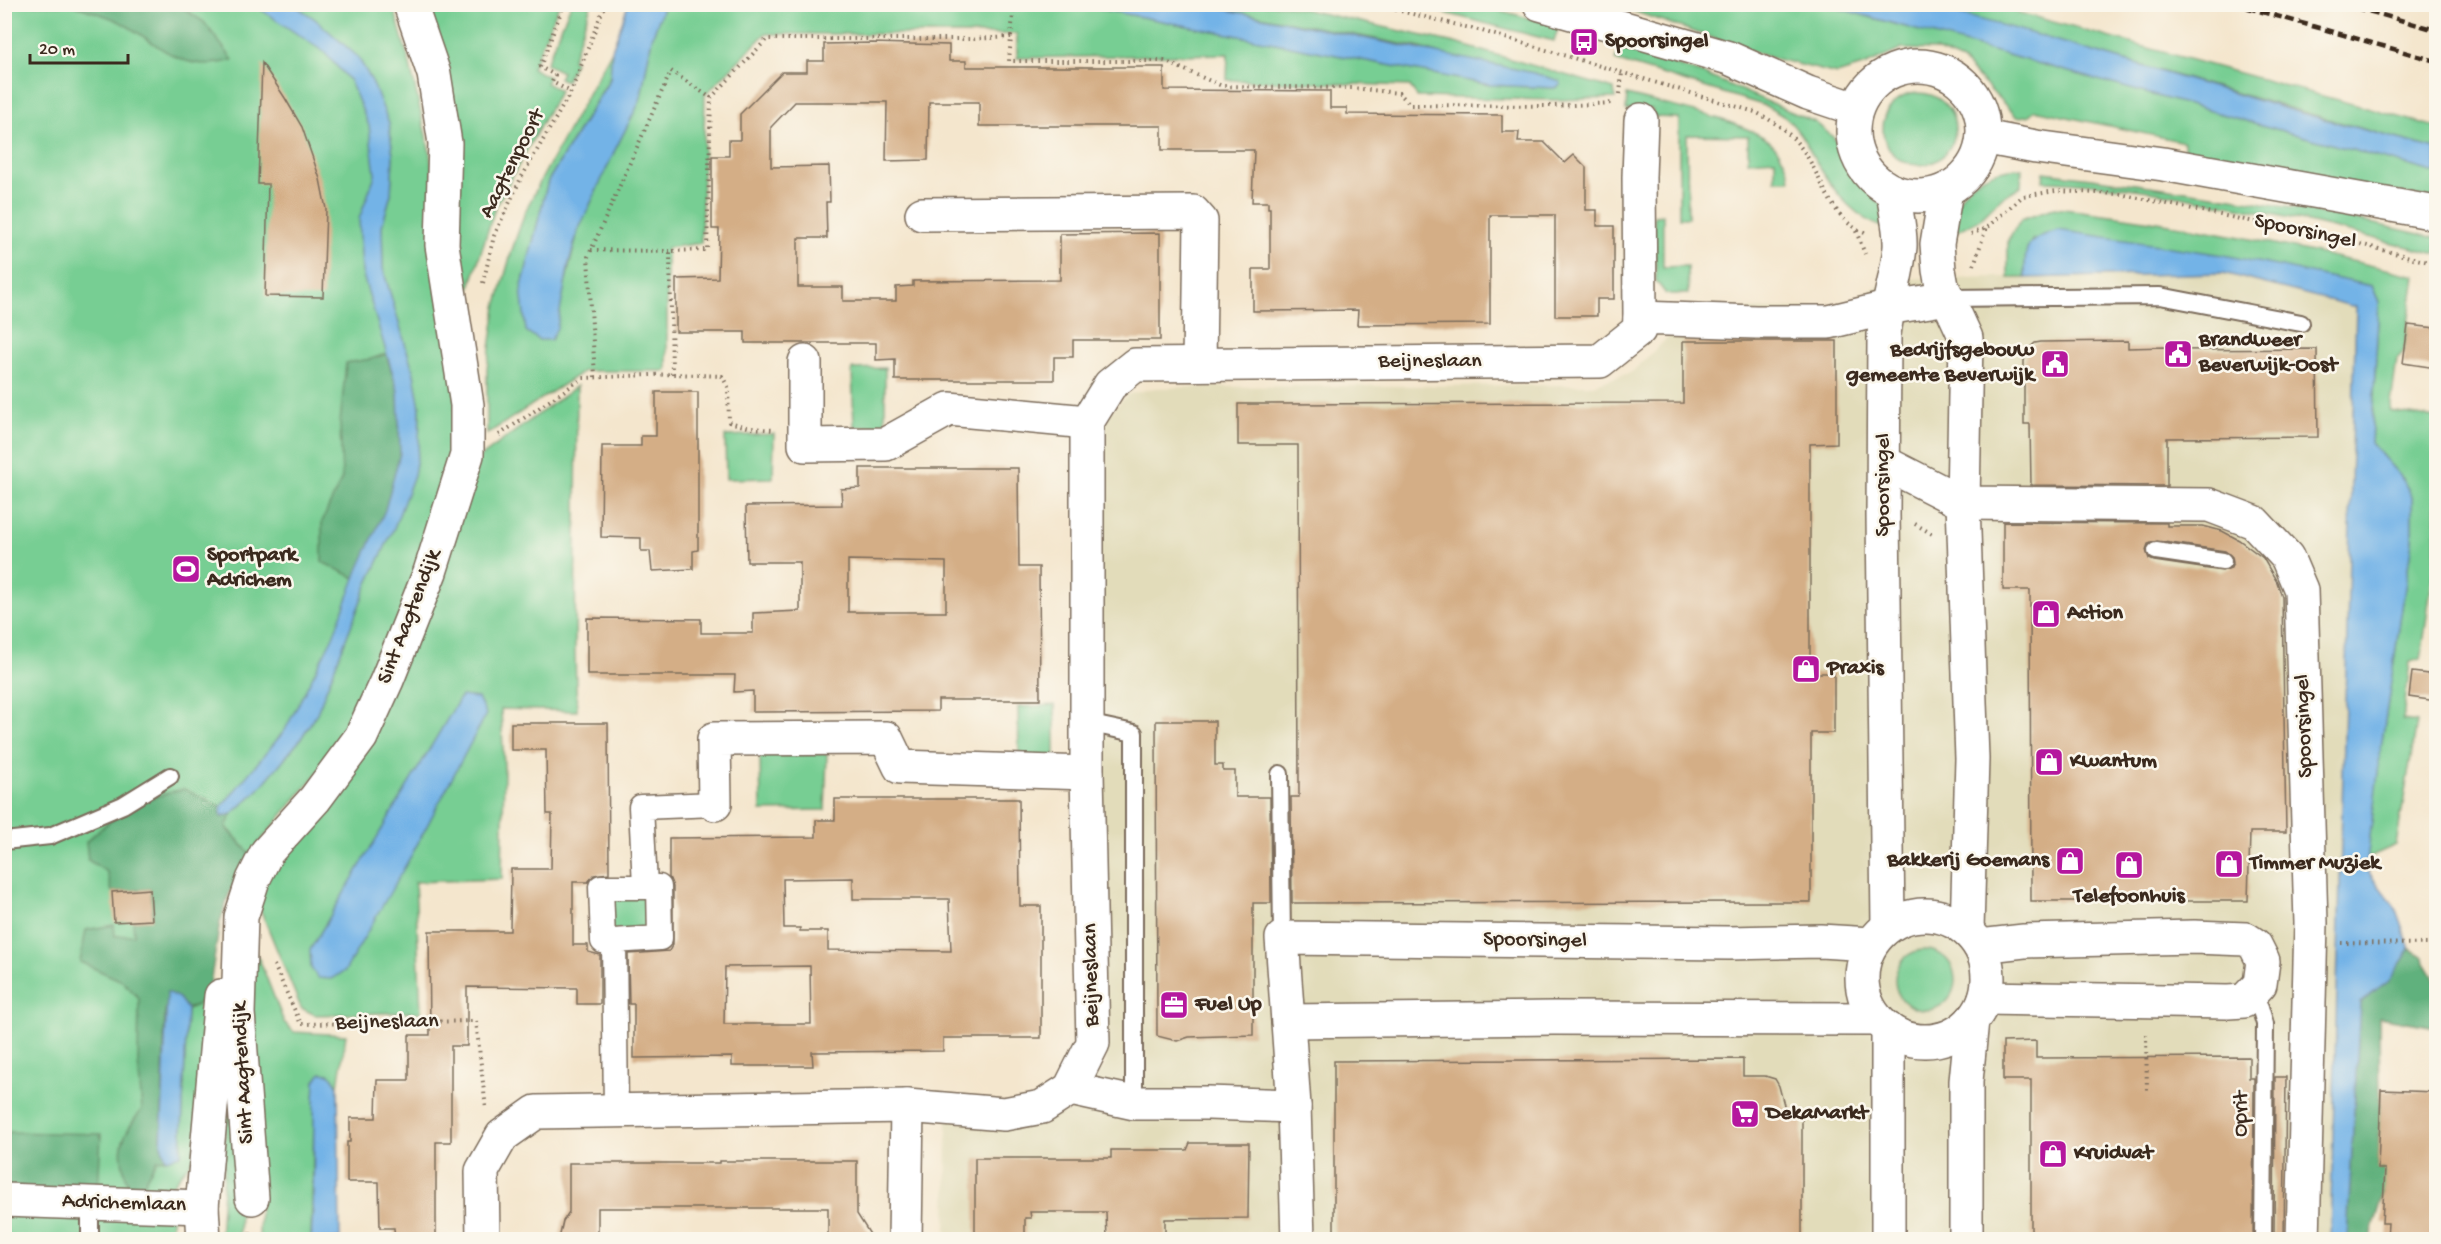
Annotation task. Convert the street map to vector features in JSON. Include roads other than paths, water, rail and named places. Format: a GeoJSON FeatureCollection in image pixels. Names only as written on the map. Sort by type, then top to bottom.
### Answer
{"type":"FeatureCollection","features":[{"type":"Feature","properties":{"kind":"street","name":"Sint Aagtendijk"},"geometry":{"type":"LineString","coordinates":[[252,1198],[238,1013],[241,917],[267,852],[315,799],[361,737],[387,680],[430,572],[467,455],[467,405],[442,245],[445,143],[434,74],[410,4]]}},
{"type":"Feature","properties":{"kind":"street"},"geometry":{"type":"LineString","coordinates":[[1540,4],[1729,58],[1808,93],[1856,109]]}},
{"type":"Feature","properties":{"kind":"street"},"geometry":{"type":"LineString","coordinates":[[1922,65],[1942,70],[1960,81],[1974,97],[1982,116],[1983,137],[1972,168],[1960,180],[1946,190],[1918,196],[1893,191],[1873,177],[1859,157],[1853,133],[1856,109],[1867,91],[1882,76],[1901,68],[1922,65]]}},
{"type":"Feature","properties":{"kind":"street"},"geometry":{"type":"LineString","coordinates":[[1630,112],[1639,177],[1640,318],[1829,322],[1887,308],[1948,298]]}},
{"type":"Feature","properties":{"kind":"street","name":"Spoorsingel"},"geometry":{"type":"LineString","coordinates":[[1983,137],[2036,147],[2174,166],[2436,213]]}},
{"type":"Feature","properties":{"kind":"street"},"geometry":{"type":"LineString","coordinates":[[1946,190],[1937,244],[1942,286],[1966,338],[1963,503],[1972,759],[1973,938],[1988,966],[1966,1081],[1966,1239]]}},
{"type":"Feature","properties":{"kind":"street","name":"Spoorsingel"},"geometry":{"type":"LineString","coordinates":[[1880,935],[1885,463],[1884,335],[1887,308],[1895,286],[1900,244],[1893,191]]}},
{"type":"Feature","properties":{"kind":"street"},"geometry":{"type":"LineString","coordinates":[[922,213],[1192,212],[1201,221],[1199,364]]}},
{"type":"Feature","properties":{"kind":"street","name":"Beijneslaan"},"geometry":{"type":"LineString","coordinates":[[1070,1089],[1093,1043],[1087,774],[1087,422],[1110,385],[1135,365],[1600,361],[1639,330],[1640,318]]}},
{"type":"Feature","properties":{"kind":"street"},"geometry":{"type":"LineString","coordinates":[[805,362],[805,445],[886,444],[949,409],[1087,422]]}},
{"type":"Feature","properties":{"kind":"street"},"geometry":{"type":"LineString","coordinates":[[1885,463],[1963,503]]}},
{"type":"Feature","properties":{"kind":"street","name":"Spoorsingel"},"geometry":{"type":"LineString","coordinates":[[1963,503],[2209,505],[2254,522],[2287,557],[2301,590],[2311,923],[2304,1239]]}},
{"type":"Feature","properties":{"kind":"street"},"geometry":{"type":"LineString","coordinates":[[645,885],[641,807],[715,804],[714,739],[886,738],[900,767],[1087,774]]}},
{"type":"Feature","properties":{"kind":"street"},"geometry":{"type":"LineString","coordinates":[[645,885],[659,887],[660,938],[614,941],[603,942],[601,887],[645,885]]}},
{"type":"Feature","properties":{"kind":"street","name":"Spoorsingel"},"geometry":{"type":"LineString","coordinates":[[1888,1239],[1882,1024],[1865,1000],[1861,980],[1864,959],[1880,935],[1907,916],[1928,914],[1948,919],[1973,938]]}},
{"type":"Feature","properties":{"kind":"street","name":"Adrichemlaan"},"geometry":{"type":"LineString","coordinates":[[4,1200],[202,1207],[222,990],[241,917]]}},
{"type":"Feature","properties":{"kind":"street","name":"Spoorsingel"},"geometry":{"type":"LineString","coordinates":[[1282,938],[1729,943],[1820,941],[1880,935]]}},
{"type":"Feature","properties":{"kind":"street"},"geometry":{"type":"LineString","coordinates":[[1288,1021],[1553,1018],[1882,1024],[1892,1033],[1911,1040],[1932,1042],[1952,1036],[1979,1009],[2244,1000],[2260,984],[2263,966],[2255,945],[2246,939],[2194,937],[2034,940],[1973,938]]}},
{"type":"Feature","properties":{"kind":"street"},"geometry":{"type":"LineString","coordinates":[[1282,938],[1294,1106],[1298,1239]]}},
{"type":"Feature","properties":{"kind":"street"},"geometry":{"type":"LineString","coordinates":[[614,941],[616,1111]]}},
{"type":"Feature","properties":{"kind":"street"},"geometry":{"type":"LineString","coordinates":[[483,1239],[482,1171],[502,1136],[536,1112],[907,1106],[1004,1113],[1042,1107],[1070,1089],[1134,1103],[1294,1106]]}},
{"type":"Feature","properties":{"kind":"street"},"geometry":{"type":"LineString","coordinates":[[905,1239],[907,1106]]}},
{"type":"Feature","properties":{"kind":"street"},"geometry":{"type":"LineString","coordinates":[[202,1207],[204,1239]]}},
{"type":"Feature","properties":{"kind":"lane"},"geometry":{"type":"LineString","coordinates":[[1948,298],[2160,297],[2301,323]]}},
{"type":"Feature","properties":{"kind":"lane"},"geometry":{"type":"LineString","coordinates":[[2156,551],[2223,561]]}},
{"type":"Feature","properties":{"kind":"lane","name":"Beijneslaan"},"geometry":{"type":"LineString","coordinates":[[1087,723],[1134,733],[1134,1103]]}},
{"type":"Feature","properties":{"kind":"lane"},"geometry":{"type":"LineString","coordinates":[[1280,774],[1282,938]]}},
{"type":"Feature","properties":{"kind":"lane"},"geometry":{"type":"LineString","coordinates":[[4,841],[50,836],[123,805],[170,776]]}},
{"type":"Feature","properties":{"kind":"lane","name":"Oprit"},"geometry":{"type":"LineString","coordinates":[[2244,1000],[2260,1007],[2265,1024],[2263,1239]]}},
{"type":"Feature","properties":{"kind":"lane"},"geometry":{"type":"LineString","coordinates":[[90,1204],[90,1239]]}},
{"type":"Feature","properties":{"kind":"water"},"geometry":{"type":"Polygon","coordinates":[[[254,5],[289,5],[297,7],[315,19],[358,57],[372,81],[389,123],[393,156],[391,194],[382,226],[383,269],[414,374],[420,408],[419,444],[414,475],[394,528],[367,585],[317,713],[300,740],[258,790],[232,814],[221,817],[221,807],[285,730],[333,637],[358,570],[385,510],[400,453],[398,391],[362,272],[359,219],[375,175],[369,126],[350,81],[324,52],[254,5]]]}},
{"type":"Feature","properties":{"kind":"water"},"geometry":{"type":"Polygon","coordinates":[[[628,5],[664,5],[652,38],[640,101],[578,231],[569,263],[557,328],[551,340],[539,340],[526,331],[521,290],[548,181],[610,79],[612,50],[628,5]]]}},
{"type":"Feature","properties":{"kind":"water"},"geometry":{"type":"Polygon","coordinates":[[[1080,5],[1204,5],[1534,73],[1560,81],[1561,85],[1555,88],[1490,85],[1080,5]]]}},
{"type":"Feature","properties":{"kind":"water"},"geometry":{"type":"Polygon","coordinates":[[[1826,5],[1924,5],[2020,30],[2294,111],[2436,149],[2436,173],[1826,5]]]}},
{"type":"Feature","properties":{"kind":"water"},"geometry":{"type":"Polygon","coordinates":[[[2058,230],[2224,255],[2372,286],[2379,302],[2371,443],[2401,477],[2412,496],[2412,541],[2381,748],[2366,869],[2395,907],[2410,949],[2389,981],[2360,1003],[2347,1239],[2330,1239],[2356,307],[2223,273],[2025,278],[2029,245],[2039,237],[2058,230]]]}},
{"type":"Feature","properties":{"kind":"water"},"geometry":{"type":"Polygon","coordinates":[[[461,696],[478,698],[486,714],[411,856],[345,971],[331,979],[318,978],[311,968],[310,950],[461,696]]]}},
{"type":"Feature","properties":{"kind":"water"},"geometry":{"type":"Polygon","coordinates":[[[167,992],[179,998],[187,1009],[181,1155],[166,1159],[161,1145],[167,992]]]}},
{"type":"Feature","properties":{"kind":"water"},"geometry":{"type":"Polygon","coordinates":[[[321,1073],[330,1074],[338,1086],[340,1239],[311,1239],[315,1081],[321,1073]]]}},
{"type":"Feature","properties":{"kind":"railway"},"geometry":{"type":"LineString","coordinates":[[2234,4],[2436,61]]}},
{"type":"Feature","properties":{"kind":"railway"},"geometry":{"type":"LineString","coordinates":[[2343,4],[2436,30]]}},
{"type":"Feature","properties":{"kind":"place","name":"Spoorsingel"},"geometry":{"type":"Point","coordinates":[1584,42]}},
{"type":"Feature","properties":{"kind":"place","name":"Brandweer Beverwijk-Oost"},"geometry":{"type":"Point","coordinates":[2178,354]}},
{"type":"Feature","properties":{"kind":"place","name":"Bedrijfsgebouw gemeente Beverwijk"},"geometry":{"type":"Point","coordinates":[2055,364]}},
{"type":"Feature","properties":{"kind":"place","name":"Sportpark Adrichem"},"geometry":{"type":"Point","coordinates":[186,569]}},
{"type":"Feature","properties":{"kind":"place","name":"Action"},"geometry":{"type":"Point","coordinates":[2046,614]}},
{"type":"Feature","properties":{"kind":"place","name":"Praxis"},"geometry":{"type":"Point","coordinates":[1806,669]}},
{"type":"Feature","properties":{"kind":"place","name":"Kwantum"},"geometry":{"type":"Point","coordinates":[2049,762]}},
{"type":"Feature","properties":{"kind":"place","name":"Bakkerij Goemans"},"geometry":{"type":"Point","coordinates":[2070,861]}},
{"type":"Feature","properties":{"kind":"place","name":"Timmer Muziek"},"geometry":{"type":"Point","coordinates":[2229,864]}},
{"type":"Feature","properties":{"kind":"place","name":"Telefoonhuis"},"geometry":{"type":"Point","coordinates":[2129,865]}},
{"type":"Feature","properties":{"kind":"place","name":"Fuel Up"},"geometry":{"type":"Point","coordinates":[1174,1005]}},
{"type":"Feature","properties":{"kind":"place","name":"DekaMarkt"},"geometry":{"type":"Point","coordinates":[1745,1114]}},
{"type":"Feature","properties":{"kind":"place","name":"Kruidvat"},"geometry":{"type":"Point","coordinates":[2053,1154]}}]}
